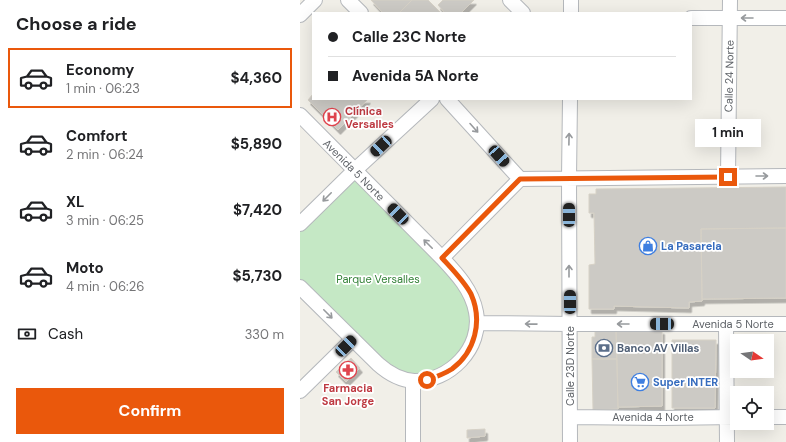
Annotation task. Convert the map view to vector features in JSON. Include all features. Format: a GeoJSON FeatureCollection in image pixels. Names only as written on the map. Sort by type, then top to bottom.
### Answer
{"type":"FeatureCollection","features":[{"type":"Feature","properties":{"kind":"street"},"geometry":{"type":"LineString","coordinates":[[300,15],[315,0]]}},
{"type":"Feature","properties":{"kind":"street"},"geometry":{"type":"LineString","coordinates":[[348,0],[360,12]]}},
{"type":"Feature","properties":{"kind":"street"},"geometry":{"type":"LineString","coordinates":[[510,0],[522,12]]}},
{"type":"Feature","properties":{"kind":"street"},"geometry":{"type":"LineString","coordinates":[[571,0],[571,12]]}},
{"type":"Feature","properties":{"kind":"street","name":"Calle 24 Norte"},"geometry":{"type":"LineString","coordinates":[[728,177],[730,0]]}},
{"type":"Feature","properties":{"kind":"street"},"geometry":{"type":"LineString","coordinates":[[692,18],[786,18]]}},
{"type":"Feature","properties":{"kind":"street"},"geometry":{"type":"LineString","coordinates":[[300,224],[355,170],[431,100]]}},
{"type":"Feature","properties":{"kind":"street"},"geometry":{"type":"LineString","coordinates":[[448,100],[520,179]]}},
{"type":"Feature","properties":{"kind":"street","name":"Calle 23D Norte"},"geometry":{"type":"LineString","coordinates":[[570,100],[570,442]]}},
{"type":"Feature","properties":{"kind":"street","name":"Avenida 5 Norte"},"geometry":{"type":"LineString","coordinates":[[300,115],[459,277],[471,294],[477,322],[570,324],[786,324]]}},
{"type":"Feature","properties":{"kind":"street"},"geometry":{"type":"LineString","coordinates":[[442,258],[520,179],[786,176]]}},
{"type":"Feature","properties":{"kind":"street"},"geometry":{"type":"LineString","coordinates":[[300,287],[388,372],[398,377],[413,381],[427,380],[440,376],[452,369],[462,360],[470,349],[475,336],[477,322]]}},
{"type":"Feature","properties":{"kind":"street"},"geometry":{"type":"LineString","coordinates":[[726,324],[730,386]]}},
{"type":"Feature","properties":{"kind":"street"},"geometry":{"type":"LineString","coordinates":[[300,391],[353,339]]}},
{"type":"Feature","properties":{"kind":"street"},"geometry":{"type":"LineString","coordinates":[[413,381],[413,442]]}},
{"type":"Feature","properties":{"kind":"street","name":"Avenida 4 Norte"},"geometry":{"type":"LineString","coordinates":[[570,417],[730,417]]}},
{"type":"Feature","properties":{"kind":"street"},"geometry":{"type":"LineString","coordinates":[[774,417],[786,417]]}},
{"type":"Feature","properties":{"kind":"street"},"geometry":{"type":"LineString","coordinates":[[727,442],[730,427]]}},
{"type":"Feature","properties":{"kind":"green space","name":"Parque Versalles"},"geometry":{"type":"Polygon","coordinates":[[[355,170],[471,294],[475,336],[440,376],[398,377],[300,287],[300,224],[355,170]]]}},
{"type":"Feature","properties":{"kind":"building"},"geometry":{"type":"Polygon","coordinates":[[[371,0],[412,0],[400,12],[382,12],[371,0]]]}},
{"type":"Feature","properties":{"kind":"building"},"geometry":{"type":"Polygon","coordinates":[[[412,0],[428,0],[440,12],[400,12],[412,0]]]}},
{"type":"Feature","properties":{"kind":"building"},"geometry":{"type":"Polygon","coordinates":[[[443,0],[474,0],[462,12],[444,12],[438,5],[443,0]]]}},
{"type":"Feature","properties":{"kind":"building","name":"Clínica Versalles"},"geometry":{"type":"Polygon","coordinates":[[[312,95],[312,100],[367,100],[338,130],[308,100],[312,95]]]}},
{"type":"Feature","properties":{"kind":"building","name":"La Pasarela"},"geometry":{"type":"Polygon","coordinates":[[[786,187],[786,228],[701,229],[702,301],[689,302],[689,308],[614,306],[614,309],[589,309],[589,265],[595,264],[594,213],[589,213],[589,194],[596,194],[596,189],[786,187]]]}},
{"type":"Feature","properties":{"kind":"building"},"geometry":{"type":"Polygon","coordinates":[[[786,228],[786,298],[702,299],[701,229],[786,228]]]}},
{"type":"Feature","properties":{"kind":"building","name":"Super INTER"},"geometry":{"type":"Polygon","coordinates":[[[662,330],[662,406],[618,407],[616,331],[662,330]]]}},
{"type":"Feature","properties":{"kind":"building","name":"Banco AV Villas"},"geometry":{"type":"Polygon","coordinates":[[[595,331],[616,331],[617,359],[592,359],[592,337],[595,337],[595,331]]]}},
{"type":"Feature","properties":{"kind":"building"},"geometry":{"type":"Polygon","coordinates":[[[672,340],[716,340],[715,408],[672,408],[672,340]]]}},
{"type":"Feature","properties":{"kind":"building","name":"Farmacia San Jorge"},"geometry":{"type":"Polygon","coordinates":[[[351,358],[360,368],[346,382],[336,372],[351,358]]]}},
{"type":"Feature","properties":{"kind":"building"},"geometry":{"type":"Polygon","coordinates":[[[592,359],[617,359],[618,409],[593,410],[592,359]]]}},
{"type":"Feature","properties":{"kind":"building"},"geometry":{"type":"Polygon","coordinates":[[[485,429],[485,436],[467,438],[467,430],[485,429]]]}},
{"type":"Feature","properties":{"kind":"place","name":"Clínica Versalles"},"geometry":{"type":"Point","coordinates":[332,117]}},
{"type":"Feature","properties":{"kind":"place","name":"La Pasarela"},"geometry":{"type":"Point","coordinates":[648,246]}},
{"type":"Feature","properties":{"kind":"place","name":"Banco AV Villas"},"geometry":{"type":"Point","coordinates":[604,348]}},
{"type":"Feature","properties":{"kind":"place","name":"Farmacia San Jorge"},"geometry":{"type":"Point","coordinates":[348,370]}},
{"type":"Feature","properties":{"kind":"place","name":"Super INTER"},"geometry":{"type":"Point","coordinates":[640,382]}},
{"type":"Feature","properties":{"kind":"route"},"geometry":{"type":"LineString","coordinates":[[427,380],[440,376],[452,369],[462,360],[470,349],[475,336],[477,322],[471,294],[459,277],[442,258],[520,179],[728,177]]}}]}
